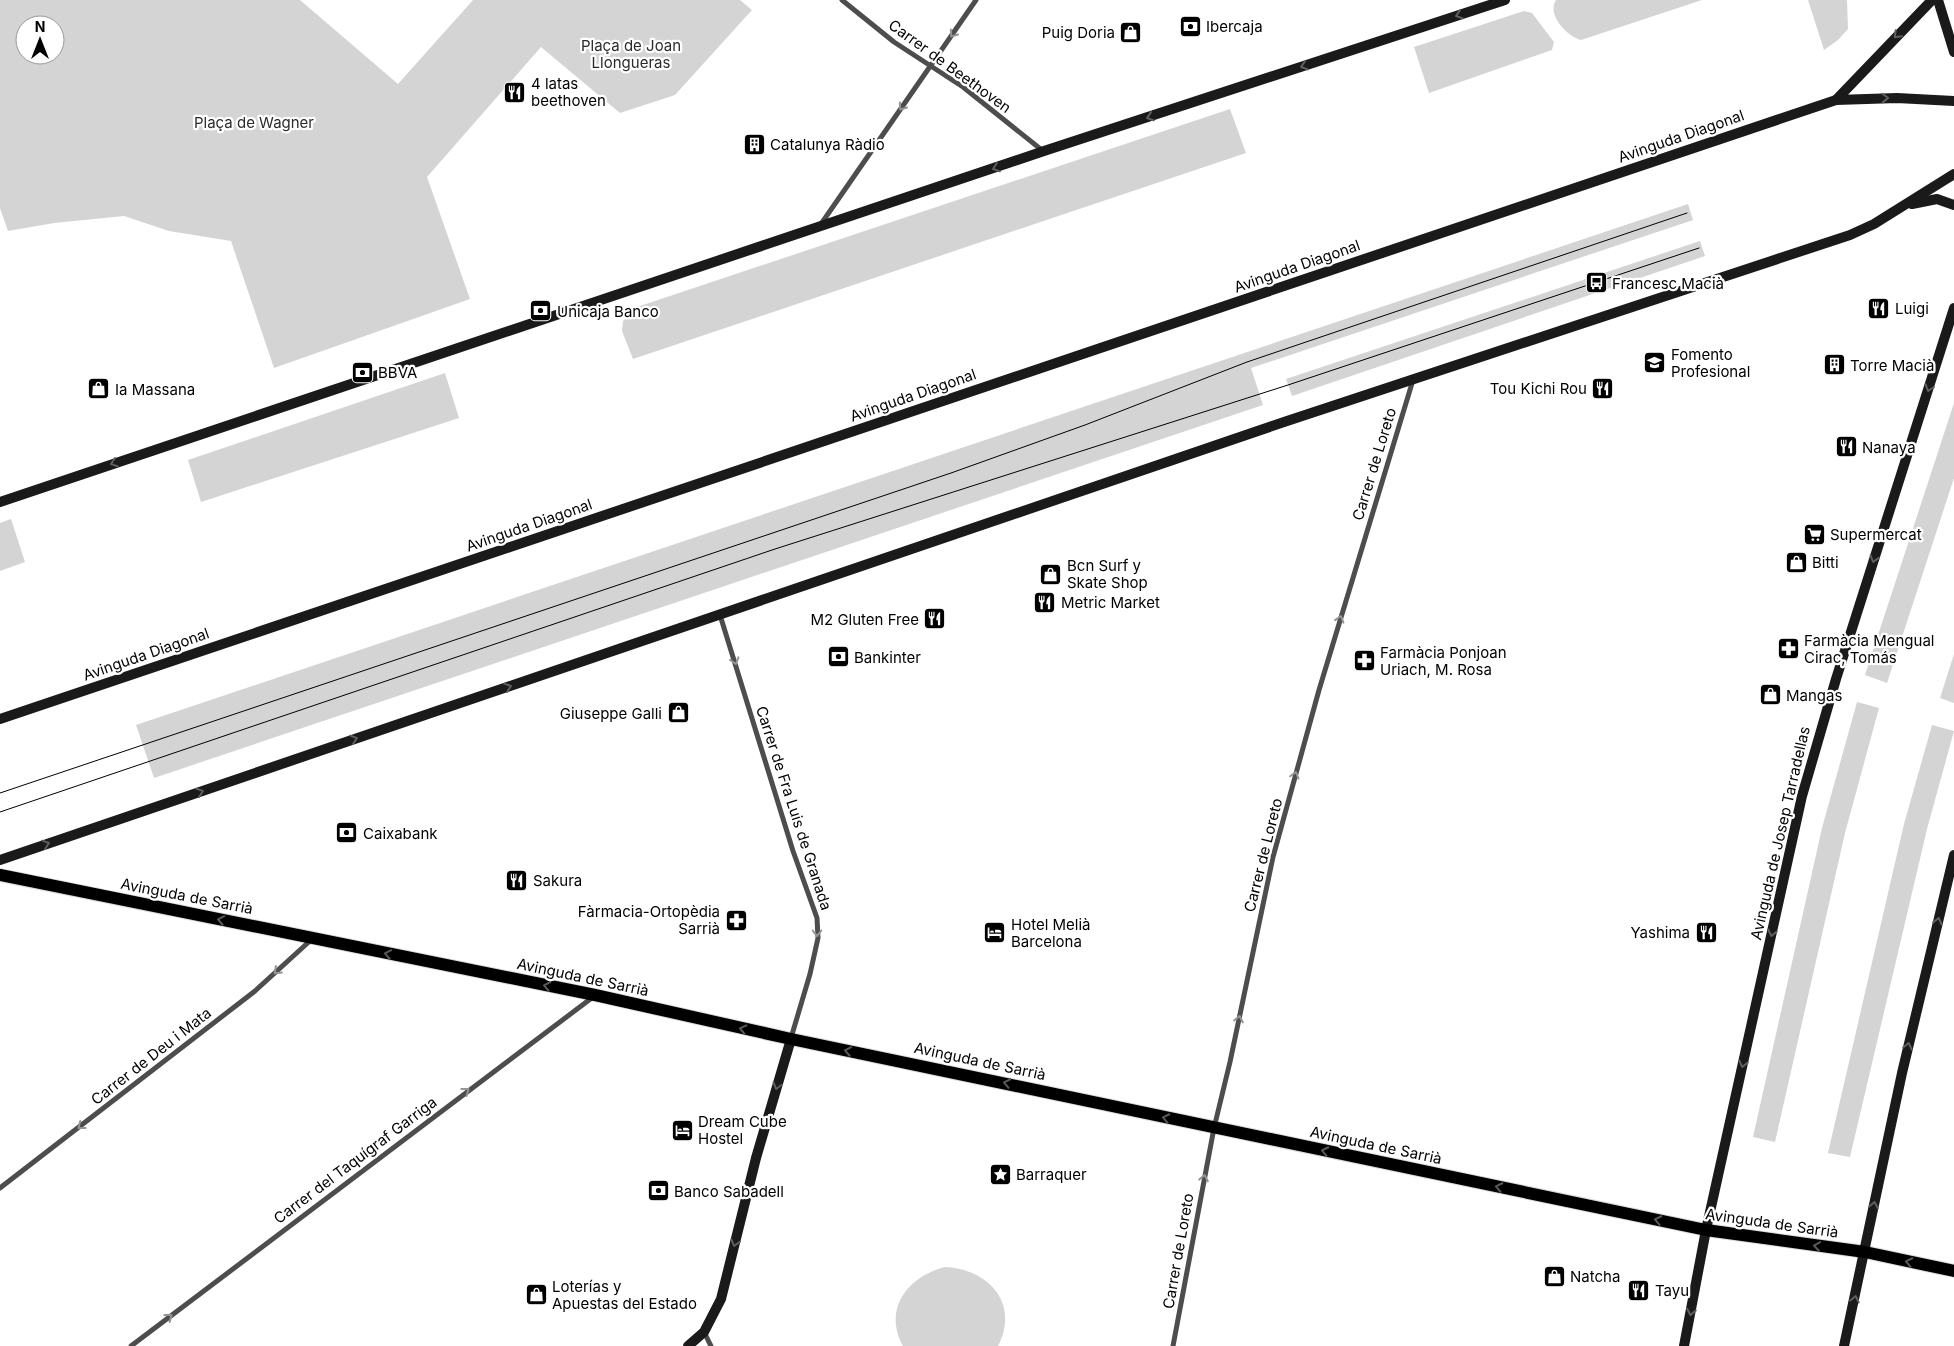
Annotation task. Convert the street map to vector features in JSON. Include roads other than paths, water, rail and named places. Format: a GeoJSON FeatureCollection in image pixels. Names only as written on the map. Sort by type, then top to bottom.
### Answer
{"type":"FeatureCollection","features":[{"type":"Feature","properties":{"kind":"main road"},"geometry":{"type":"LineString","coordinates":[[0,502],[818,229],[1044,151],[1505,0]]}},
{"type":"Feature","properties":{"kind":"main road","name":"Avinguda Diagonal"},"geometry":{"type":"LineString","coordinates":[[1836,100],[1932,0]]}},
{"type":"Feature","properties":{"kind":"main road"},"geometry":{"type":"LineString","coordinates":[[1938,0],[1954,52]]}},
{"type":"Feature","properties":{"kind":"main road","name":"Avinguda Diagonal"},"geometry":{"type":"LineString","coordinates":[[0,719],[1836,100],[1898,98],[1954,101]]}},
{"type":"Feature","properties":{"kind":"main road"},"geometry":{"type":"LineString","coordinates":[[0,860],[1414,378],[1850,234],[1874,224],[1954,174]]}},
{"type":"Feature","properties":{"kind":"main road"},"geometry":{"type":"LineString","coordinates":[[1900,208],[1937,199],[1954,205]]}},
{"type":"Feature","properties":{"kind":"main road","name":"Avinguda de Josep Tarradellas"},"geometry":{"type":"LineString","coordinates":[[1684,1346],[1706,1230],[1802,796],[1814,752],[1954,308]]}},
{"type":"Feature","properties":{"kind":"main road"},"geometry":{"type":"LineString","coordinates":[[1844,1346],[1902,1074],[1954,855]]}},
{"type":"Feature","properties":{"kind":"main road","name":"Avinguda de Sarrià"},"geometry":{"type":"LineString","coordinates":[[0,875],[595,995],[790,1039],[1706,1230],[1865,1252],[1954,1271]]}},
{"type":"Feature","properties":{"kind":"main road"},"geometry":{"type":"LineString","coordinates":[[688,1346],[704,1332],[721,1299],[756,1158],[790,1039]]}},
{"type":"Feature","properties":{"kind":"street","name":"Carrer de Beethoven"},"geometry":{"type":"LineString","coordinates":[[842,0],[894,42],[963,88],[1044,151]]}},
{"type":"Feature","properties":{"kind":"street"},"geometry":{"type":"LineString","coordinates":[[818,229],[976,0]]}},
{"type":"Feature","properties":{"kind":"street","name":"Carrer de Loreto"},"geometry":{"type":"LineString","coordinates":[[1173,1346],[1214,1128],[1230,1062],[1272,857],[1319,690],[1414,378]]}},
{"type":"Feature","properties":{"kind":"street","name":"Carrer de Fra Luis de Granada"},"geometry":{"type":"LineString","coordinates":[[720,615],[793,851],[817,918],[818,938],[815,954],[790,1039]]}},
{"type":"Feature","properties":{"kind":"street","name":"Carrer de Deu i Mata"},"geometry":{"type":"LineString","coordinates":[[0,1188],[255,991],[313,938]]}},
{"type":"Feature","properties":{"kind":"street","name":"Carrer del Taquígraf Garriga"},"geometry":{"type":"LineString","coordinates":[[130,1346],[595,995]]}},
{"type":"Feature","properties":{"kind":"street"},"geometry":{"type":"LineString","coordinates":[[704,1332],[711,1346]]}},
{"type":"Feature","properties":{"kind":"tram line"},"geometry":{"type":"LineString","coordinates":[[0,793],[951,473],[1085,425],[1247,362],[1687,213]]}},
{"type":"Feature","properties":{"kind":"tram line"},"geometry":{"type":"LineString","coordinates":[[0,812],[775,549],[1288,385],[1699,248]]}},
{"type":"Feature","properties":{"kind":"place","name":"Ibercaja"},"geometry":{"type":"Point","coordinates":[1190,26]}},
{"type":"Feature","properties":{"kind":"place","name":"Puig Doria"},"geometry":{"type":"Point","coordinates":[1131,32]}},
{"type":"Feature","properties":{"kind":"place","name":"4 latas beethoven"},"geometry":{"type":"Point","coordinates":[515,92]}},
{"type":"Feature","properties":{"kind":"place","name":"Catalunya Ràdio"},"geometry":{"type":"Point","coordinates":[754,144]}},
{"type":"Feature","properties":{"kind":"place","name":"Francesc Macià"},"geometry":{"type":"Point","coordinates":[1596,283]}},
{"type":"Feature","properties":{"kind":"place","name":"Luigi"},"geometry":{"type":"Point","coordinates":[1879,308]}},
{"type":"Feature","properties":{"kind":"place","name":"Unicaja Banco"},"geometry":{"type":"Point","coordinates":[541,311]}},
{"type":"Feature","properties":{"kind":"place","name":"Fomento Profesional"},"geometry":{"type":"Point","coordinates":[1655,363]}},
{"type":"Feature","properties":{"kind":"place","name":"Torre Macià"},"geometry":{"type":"Point","coordinates":[1834,365]}},
{"type":"Feature","properties":{"kind":"place","name":"BBVA"},"geometry":{"type":"Point","coordinates":[362,372]}},
{"type":"Feature","properties":{"kind":"place","name":"Tou Kichi Rou"},"geometry":{"type":"Point","coordinates":[1603,388]}},
{"type":"Feature","properties":{"kind":"place","name":"Ia Massana"},"geometry":{"type":"Point","coordinates":[99,389]}},
{"type":"Feature","properties":{"kind":"place","name":"Nanaya"},"geometry":{"type":"Point","coordinates":[1846,447]}},
{"type":"Feature","properties":{"kind":"place","name":"Supermercat"},"geometry":{"type":"Point","coordinates":[1814,534]}},
{"type":"Feature","properties":{"kind":"place","name":"Bitti"},"geometry":{"type":"Point","coordinates":[1796,562]}},
{"type":"Feature","properties":{"kind":"place","name":"Bcn Surf y Skate Shop"},"geometry":{"type":"Point","coordinates":[1051,574]}},
{"type":"Feature","properties":{"kind":"place","name":"Metric Market"},"geometry":{"type":"Point","coordinates":[1045,602]}},
{"type":"Feature","properties":{"kind":"place","name":"M2 Gluten Free"},"geometry":{"type":"Point","coordinates":[935,619]}},
{"type":"Feature","properties":{"kind":"place","name":"Farmàcia Mengual Cirac, Tomás"},"geometry":{"type":"Point","coordinates":[1788,649]}},
{"type":"Feature","properties":{"kind":"place","name":"Bankinter"},"geometry":{"type":"Point","coordinates":[838,657]}},
{"type":"Feature","properties":{"kind":"place","name":"Farmàcia Ponjoan Uriach, M. Rosa"},"geometry":{"type":"Point","coordinates":[1364,661]}},
{"type":"Feature","properties":{"kind":"place","name":"Mangas"},"geometry":{"type":"Point","coordinates":[1770,695]}},
{"type":"Feature","properties":{"kind":"place","name":"Giuseppe Galli"},"geometry":{"type":"Point","coordinates":[678,713]}},
{"type":"Feature","properties":{"kind":"place","name":"Caixabank"},"geometry":{"type":"Point","coordinates":[347,833]}},
{"type":"Feature","properties":{"kind":"place","name":"Sakura"},"geometry":{"type":"Point","coordinates":[517,880]}},
{"type":"Feature","properties":{"kind":"place","name":"Fàrmacia-Ortopèdia Sarrià"},"geometry":{"type":"Point","coordinates":[736,920]}},
{"type":"Feature","properties":{"kind":"place","name":"Yashima"},"geometry":{"type":"Point","coordinates":[1706,932]}},
{"type":"Feature","properties":{"kind":"place","name":"Hotel Melià Barcelona"},"geometry":{"type":"Point","coordinates":[995,933]}},
{"type":"Feature","properties":{"kind":"place","name":"Dream Cube Hostel"},"geometry":{"type":"Point","coordinates":[682,1130]}},
{"type":"Feature","properties":{"kind":"place","name":"Barraquer"},"geometry":{"type":"Point","coordinates":[1000,1174]}},
{"type":"Feature","properties":{"kind":"place","name":"Banco Sabadell"},"geometry":{"type":"Point","coordinates":[658,1191]}},
{"type":"Feature","properties":{"kind":"place","name":"Natcha"},"geometry":{"type":"Point","coordinates":[1554,1276]}},
{"type":"Feature","properties":{"kind":"place","name":"Tayu"},"geometry":{"type":"Point","coordinates":[1639,1290]}},
{"type":"Feature","properties":{"kind":"place","name":"Loterías y Apuestas del Estado"},"geometry":{"type":"Point","coordinates":[536,1295]}},
{"type":"Feature","properties":{"kind":"park label","name":"Plaça de Joan Llongueras"},"geometry":{"type":"Point","coordinates":[631,54]}},
{"type":"Feature","properties":{"kind":"park label","name":"Plaça de Wagner"},"geometry":{"type":"Point","coordinates":[254,122]}}]}
